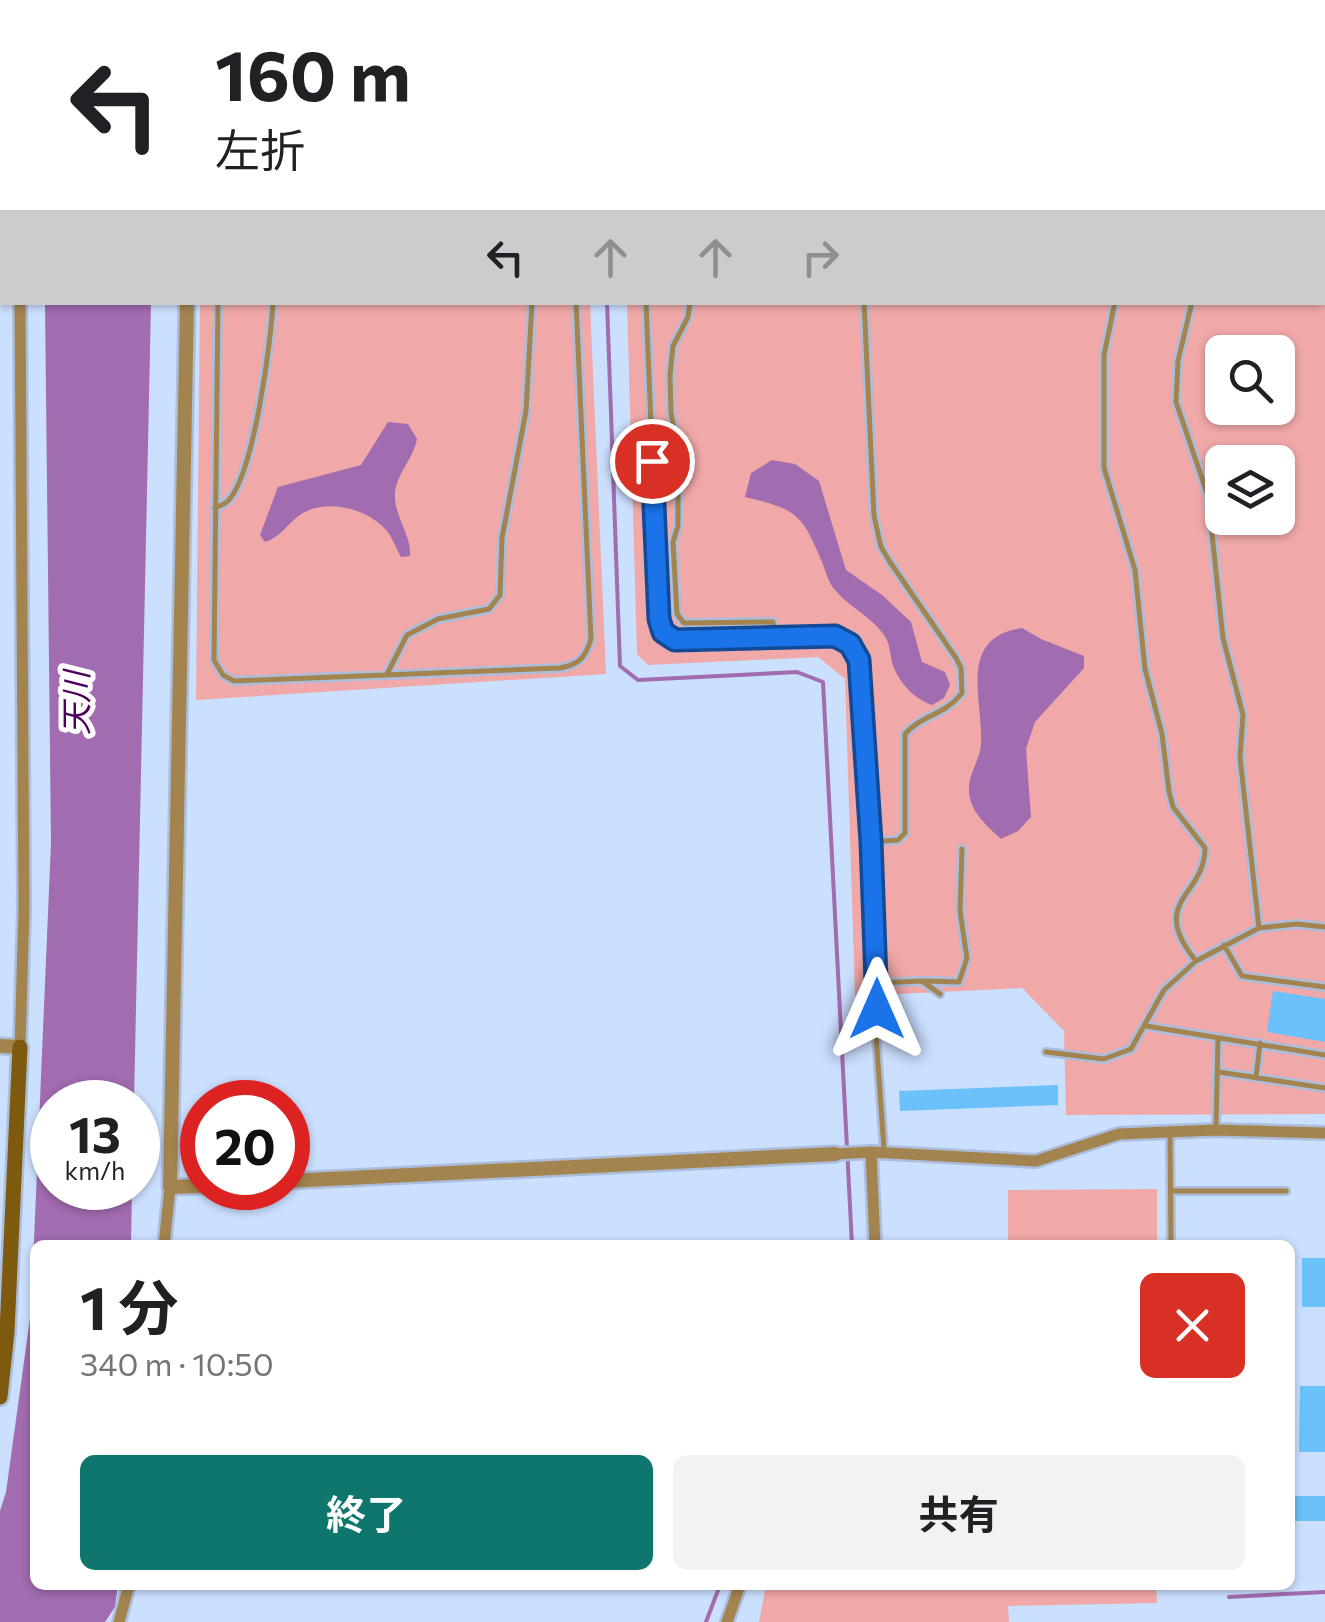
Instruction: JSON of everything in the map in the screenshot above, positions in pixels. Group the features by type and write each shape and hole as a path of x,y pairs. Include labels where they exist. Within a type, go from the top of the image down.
{"main road":[{"path":"0,1397 9,1301 20,1047"}],"street":[{"path":"0,1046 20,1047 24,909 20,305"},
{"path":"165,1240 170,1187 188,305"},
{"path":"310,1180 878,1152 1036,1161 1119,1134 1216,1130 1325,1134"},
{"path":"874,1240 878,1152"},
{"path":"170,1187 180,1187"},
{"path":"119,1622 128,1590"},
{"path":"726,1622 738,1590"}],"lane":[{"path":"218,305 214,660 222,676 234,681 560,668 574,666 585,657 591,639 576,305"},
{"path":"215,508 228,502 242,478 272,331 273,305"},
{"path":"387,674 407,636 438,619 489,609 500,594 502,538 526,411 532,305"},
{"path":"646,305 659,619 663,632 675,640 835,636 850,644 859,660 878,983 878,1152"},
{"path":"690,305 688,317 673,346 670,375 670,413 678,449 678,526 673,542 677,614 684,624 773,622 775,638"},
{"path":"864,305 874,516 881,547 956,658 961,668 962,693 950,708 914,724 905,734 905,834 898,840 871,842"},
{"path":"1115,305 1104,355 1104,468 1135,570 1144,669 1162,734 1169,791 1174,807 1205,848 1205,857 1178,908 1178,939 1196,961"},
{"path":"1191,305 1178,361 1176,402 1208,496 1222,638 1243,715 1240,757 1259,928"},
{"path":"878,983 959,982 967,958 961,924 962,849"},
{"path":"1046,1052 1104,1058 1132,1050 1164,990 1196,961 1259,928 1297,924 1325,927"},
{"path":"1224,945 1242,976 1325,987"},
{"path":"922,981 940,994"},
{"path":"1146,1026 1325,1055"},
{"path":"1216,1130 1218,1038"},
{"path":"1256,1078 1260,1043"},
{"path":"1219,1072 1325,1088"},
{"path":"1170,1132 1171,1240"},
{"path":"1171,1191 1286,1192"}],"shaded area":[{"path":"200,305 590,305 606,674 196,700"},
{"path":"627,305 1325,305 1325,1114 1066,1115 1064,1031 1022,988 855,996 845,679 818,657 648,665 637,654"},
{"path":"1157,1189 1157,1240 1008,1240 1008,1190"},
{"path":"765,1590 1156,1590 1157,1603 1008,1606 1009,1622 759,1622"}],"water":[{"name":"天川","path":"45,305 151,305 134,1080 41,1080 51,843"},
{"path":"388,422 408,424 417,439 395,492 410,556 401,557 390,535 368,516 335,506 303,513 265,542 260,535 278,487 361,465"},
{"path":"772,460 795,464 819,481 846,570 911,622 922,662 945,672 950,685 944,698 932,705 905,686 894,668 886,638 833,587 809,533 796,516 776,505 745,497 751,473"},
{"path":"1022,628 1084,656 1084,668 1035,722 1026,749 1031,817 1018,831 1001,839 979,816 969,796 981,743 978,672 988,644 1002,634"},
{"path":"35,1210 132,1210 131,1240 34,1240"},
{"path":"30,1318 30,1590 117,1590 115,1607 105,1622 0,1622 0,1511 6,1492"}],"building":[{"path":"1273,991 1325,999 1325,1042 1267,1032"},
{"path":"1058,1085 1058,1105 900,1111 899,1091"},
{"path":"1302,1258 1325,1258 1325,1307 1302,1307"},
{"path":"1300,1386 1325,1386 1325,1452 1299,1452"},
{"path":"1295,1496 1325,1496 1325,1521 1295,1521"}],"waterway":[{"path":"607,305 620,666 638,680 797,672 823,682 852,1240"},
{"path":"706,1622 718,1590"},
{"path":"1229,1597 1325,1592"}],"route":[{"path":"652,461 659,619 663,632 675,640 835,636 850,644 859,660 877,1009"}]}
